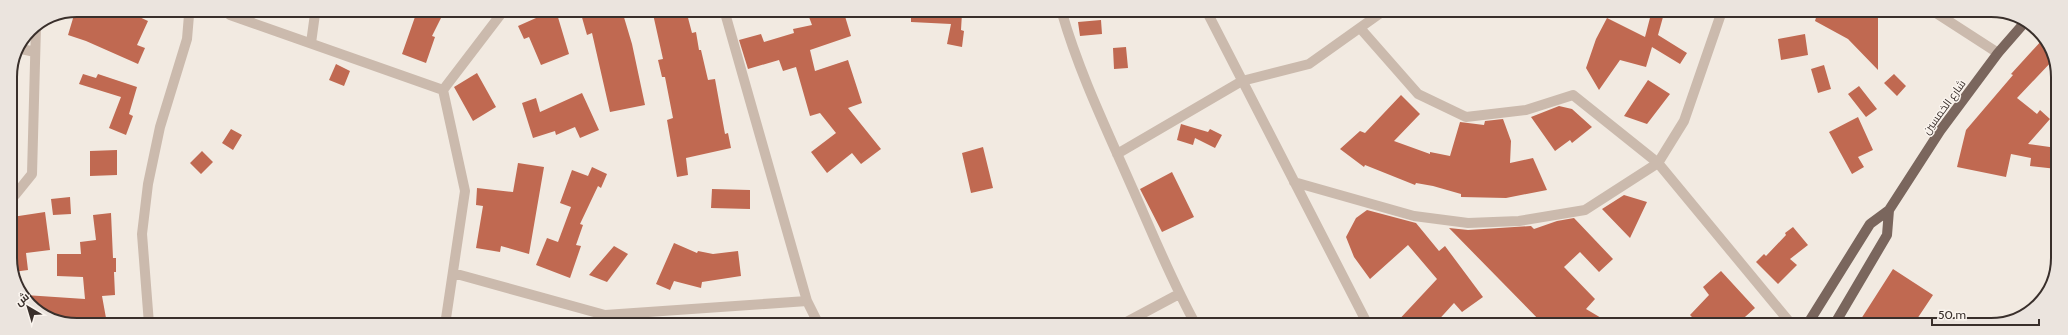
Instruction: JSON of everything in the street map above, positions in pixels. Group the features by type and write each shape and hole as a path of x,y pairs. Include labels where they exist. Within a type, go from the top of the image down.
{"main road":[{"name":"شارع الخمسين","path":"1811,318 1870,224 1889,210 1940,131 1998,53 2022,26"},
{"name":"شارع الخمسين","path":"1838,318 1887,235 1889,210"}],"street":[{"path":"149,318 142,234 148,184 160,127 186,39 189,17"},
{"path":"236,17 443,90"},
{"path":"311,43 314,17"},
{"path":"446,318 465,191 443,90 499,17"},
{"path":"726,17 807,301 816,318"},
{"path":"1063,17 1072,47 1117,154 1179,294 1192,318"},
{"path":"1210,17 1364,318"},
{"path":"1117,154 1242,81 1309,64 1375,17"},
{"path":"1294,182 1414,216 1468,223 1519,221 1585,210 1658,163 1684,121 1720,17"},
{"path":"1942,17 1998,53"},
{"path":"1360,28 1418,94 1466,117 1526,110 1573,95 1658,163 1786,318"},
{"path":"17,193 32,174 36,34"},
{"path":"24,50 35,52"},
{"path":"452,273 598,318"},
{"path":"1134,318 1179,294"},
{"path":"625,318 807,301"}],"building":[{"path":"73,17 139,17 148,21 137,45 145,48 138,64 86,41 68,35"},
{"path":"415,17 442,17 432,36 435,37 426,63 402,54"},
{"path":"538,17 558,17 569,54 541,65 529,37 524,39 518,26"},
{"path":"582,17 624,17 632,44 645,105 610,112 592,33 587,35"},
{"path":"654,17 688,17 692,33 696,32 699,50 701,50 708,80 715,79 725,134 728,133 731,148 686,158 688,175 677,177 667,120 673,118 665,77 662,77 658,60 663,59"},
{"path":"809,17 845,17 851,36 810,50 815,71 848,60 862,103 848,108 881,149 861,164 852,153 827,173 811,152 836,133 820,113 810,116 796,67 783,71 779,60 748,69 739,40 761,34 764,42 794,33 793,29 812,25"},
{"path":"911,17 962,17 961,30 964,31 962,47 947,44 951,24 911,22"},
{"path":"1650,17 1663,17 1658,35 1687,53 1680,64 1652,47 1646,67 1620,60 1599,90 1586,68 1596,39 1607,18 1645,37"},
{"path":"1816,17 1878,17 1878,70 1848,39 1815,21"},
{"path":"1101,20 1102,34 1080,36 1078,22"},
{"path":"1805,34 1808,55 1781,60 1778,39"},
{"path":"2040,43 2050,64 2017,98 2037,114 2040,110 2050,119 2028,144 2051,147 2051,168 2030,166 2031,158 2011,154 2006,177 1957,167 1966,130 2013,75 2011,74"},
{"path":"1126,47 1128,68 1114,69 1113,48"},
{"path":"336,64 350,71 344,86 329,80"},
{"path":"1824,65 1831,89 1818,93 1811,69"},
{"path":"477,73 496,107 473,121 454,87"},
{"path":"83,74 96,78 98,74 137,87 129,114 133,116 126,135 109,128 121,97 79,84"},
{"path":"1894,74 1906,86 1897,96 1884,83"},
{"path":"1648,80 1670,94 1647,124 1624,116"},
{"path":"1859,86 1877,109 1866,117 1848,94"},
{"path":"582,93 599,130 580,138 575,127 556,135 555,131 533,138 522,103 536,98 540,112"},
{"path":"1401,95 1420,114 1394,141 1430,154 1430,152 1450,156 1460,122 1484,125 1485,121 1503,119 1511,141 1510,163 1533,158 1547,190 1506,198 1461,197 1461,194 1433,186 1416,183 1415,185 1365,165 1364,167 1340,149 1360,131 1365,133"},
{"path":"1559,106 1572,109 1592,127 1572,143 1570,140 1555,151 1531,117"},
{"path":"1858,117 1873,150 1858,157 1864,167 1852,174 1829,132"},
{"path":"1181,124 1208,132 1210,129 1222,135 1215,148 1195,138 1193,145 1177,140"},
{"path":"231,129 242,135 233,150 222,143"},
{"path":"983,147 993,188 971,193 962,153"},
{"path":"117,150 117,175 90,176 90,151"},
{"path":"202,151 213,162 201,174 190,163"},
{"path":"518,163 544,167 529,254 501,246 500,252 476,248 483,206 476,205 477,188 513,192"},
{"path":"592,167 607,174 601,188 598,186 580,224 583,225 576,245 581,246 570,278 536,265 547,238 558,242 571,207 560,203 572,170 588,176"},
{"path":"1172,172 1194,217 1162,232 1140,189"},
{"path":"712,189 750,190 750,209 711,208"},
{"path":"1624,195 1647,202 1630,238 1602,209"},
{"path":"70,197 71,214 53,215 51,199"},
{"path":"1367,210 1416,223 1439,251 1445,246 1483,297 1462,312 1454,303 1440,318 1401,318 1437,279 1408,245 1370,279 1354,257 1346,237 1356,218"},
{"path":"45,212 50,250 26,253 28,270 18,271 17,258 17,216"},
{"path":"111,213 113,258 116,258 116,272 114,272 115,295 102,296 106,318 69,317 62,316 48,310 48,297 85,299 83,277 57,276 57,254 81,254 80,242 96,240 93,215"},
{"path":"1574,218 1613,259 1599,272 1580,252 1564,267 1595,299 1586,309 1601,318 1537,318 1449,228 1468,230 1531,226 1534,229 1557,221"},
{"path":"1793,227 1808,245 1790,259 1797,265 1778,284 1756,262 1764,254 1766,256 1786,235 1785,233"},
{"path":"674,243 697,253 698,251 713,254 738,251 741,276 702,282 701,288 674,281 670,290 656,284"},
{"path":"614,246 628,254 607,282 589,275"},
{"path":"1893,269 1933,295 1918,318 1862,318"},
{"path":"1721,271 1755,308 1744,318 1693,318 1690,315 1709,295 1703,287"}]}
